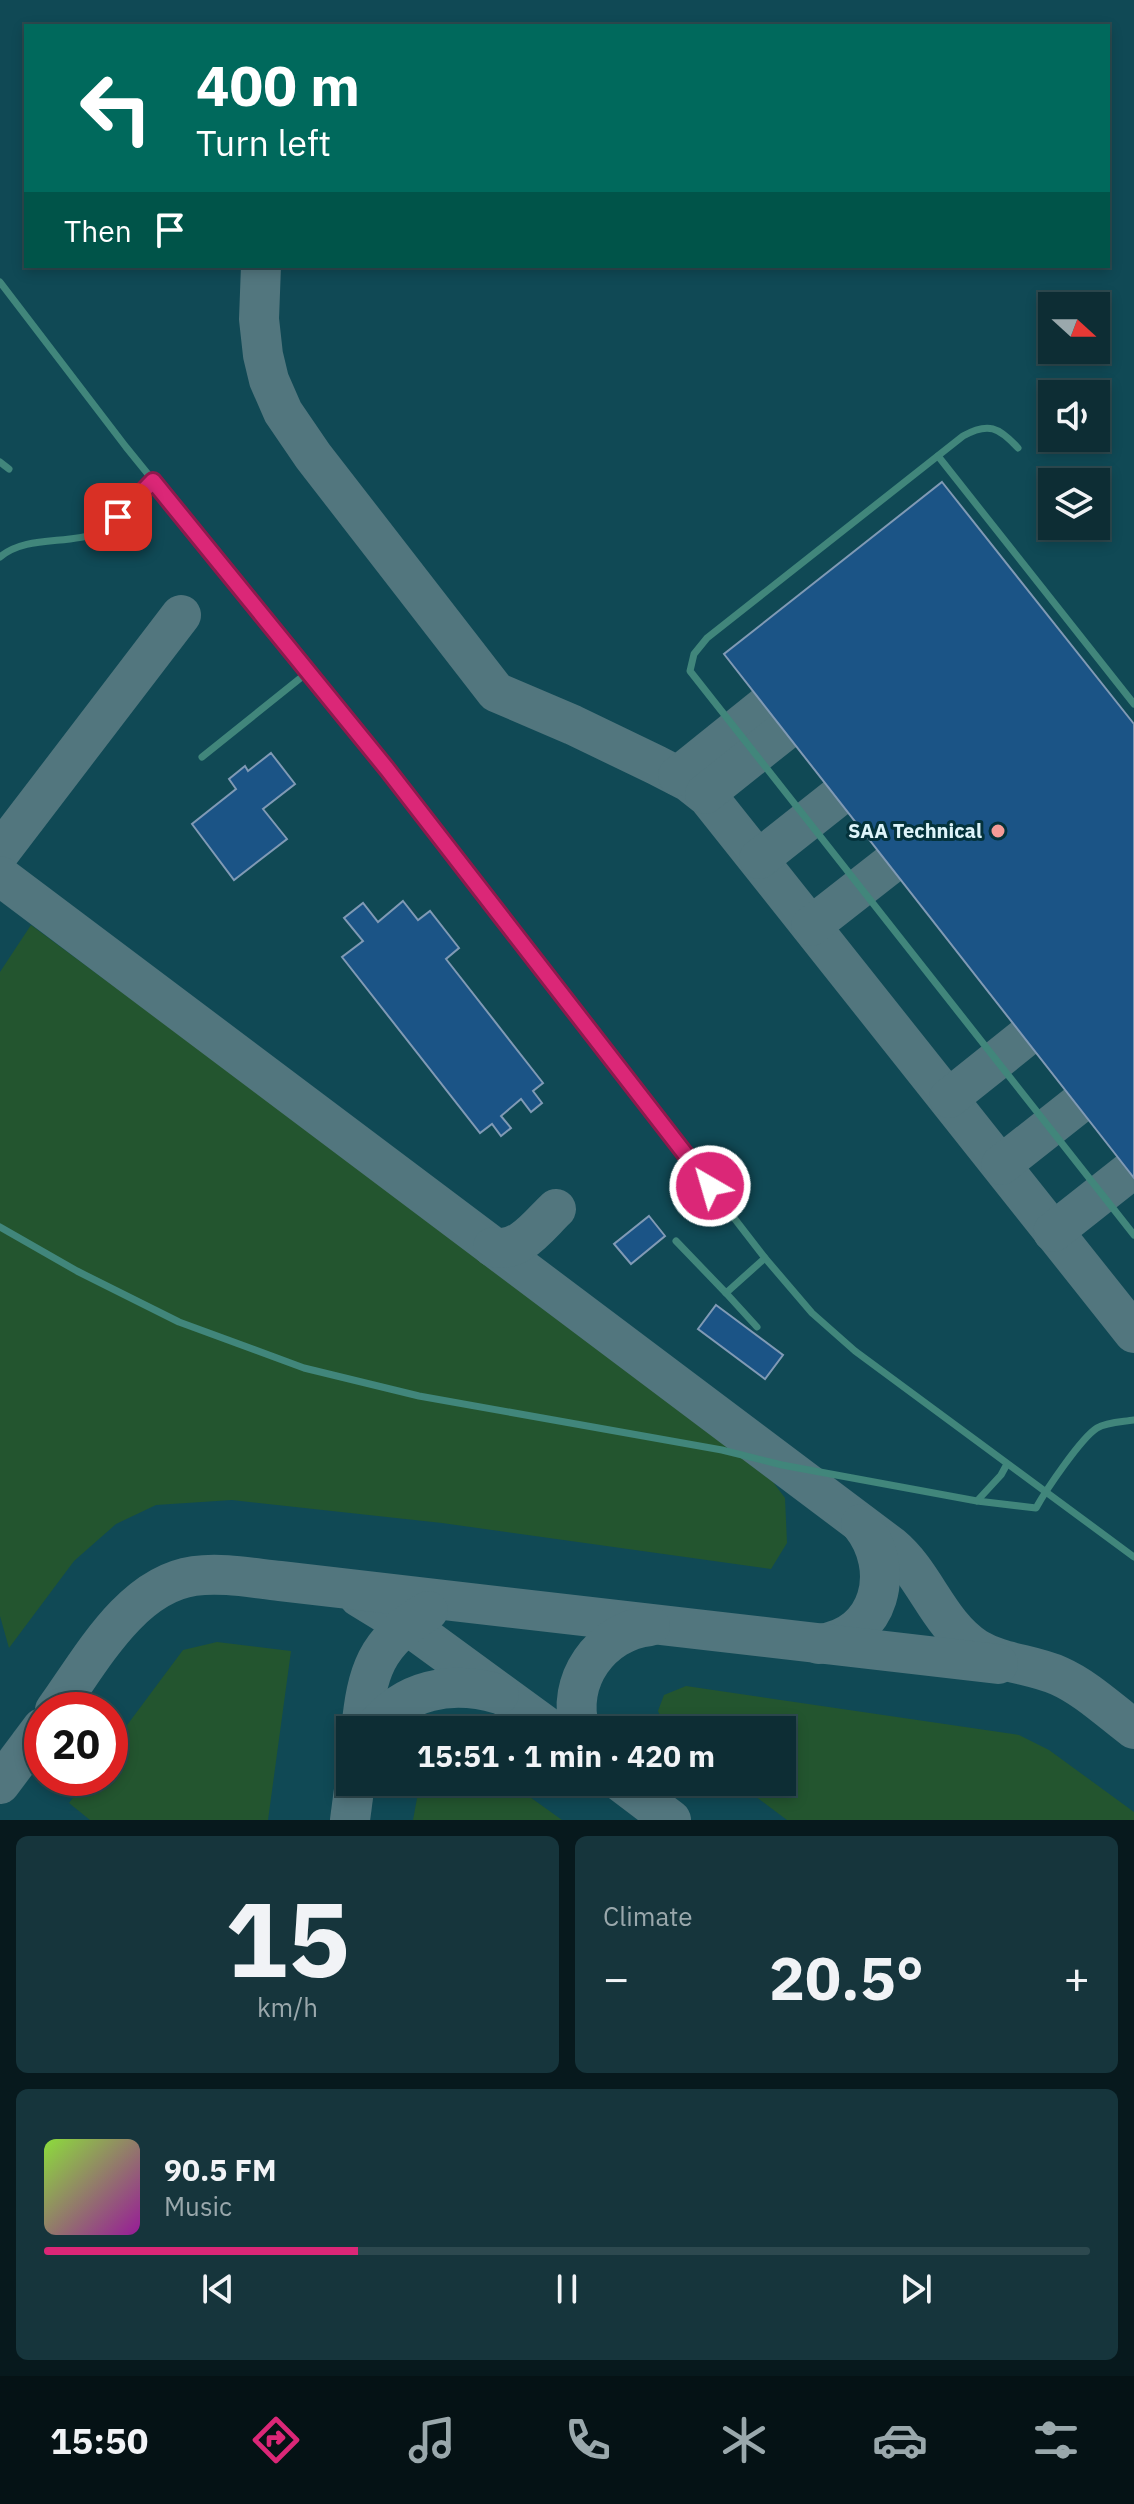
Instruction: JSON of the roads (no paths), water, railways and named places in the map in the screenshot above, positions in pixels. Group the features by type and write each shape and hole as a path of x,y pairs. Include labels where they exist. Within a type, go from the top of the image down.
{"lane":[{"path":"0,282 153,481 387,769 765,1258 832,1333 1134,1557"},
{"path":"1018,448 1001,432 990,427 976,429 707,638 694,654 690,671 1134,1235"},
{"path":"938,456 1134,704"},
{"path":"0,462 9,469"},
{"path":"0,557 9,550 29,544 101,532 113,524 153,481"},
{"path":"202,757 308,672"},
{"path":"0,1227 77,1271 169,1317 304,1368 419,1396 722,1450 782,1465 977,1501 1036,1508 1044,1493 1092,1432 1104,1425 1134,1420"},
{"path":"676,1241 757,1327"},
{"path":"726,1293 765,1258"},
{"path":"977,1501 1007,1464"}],"place":[{"name":"SAA Technical","path":"998,831"}]}
